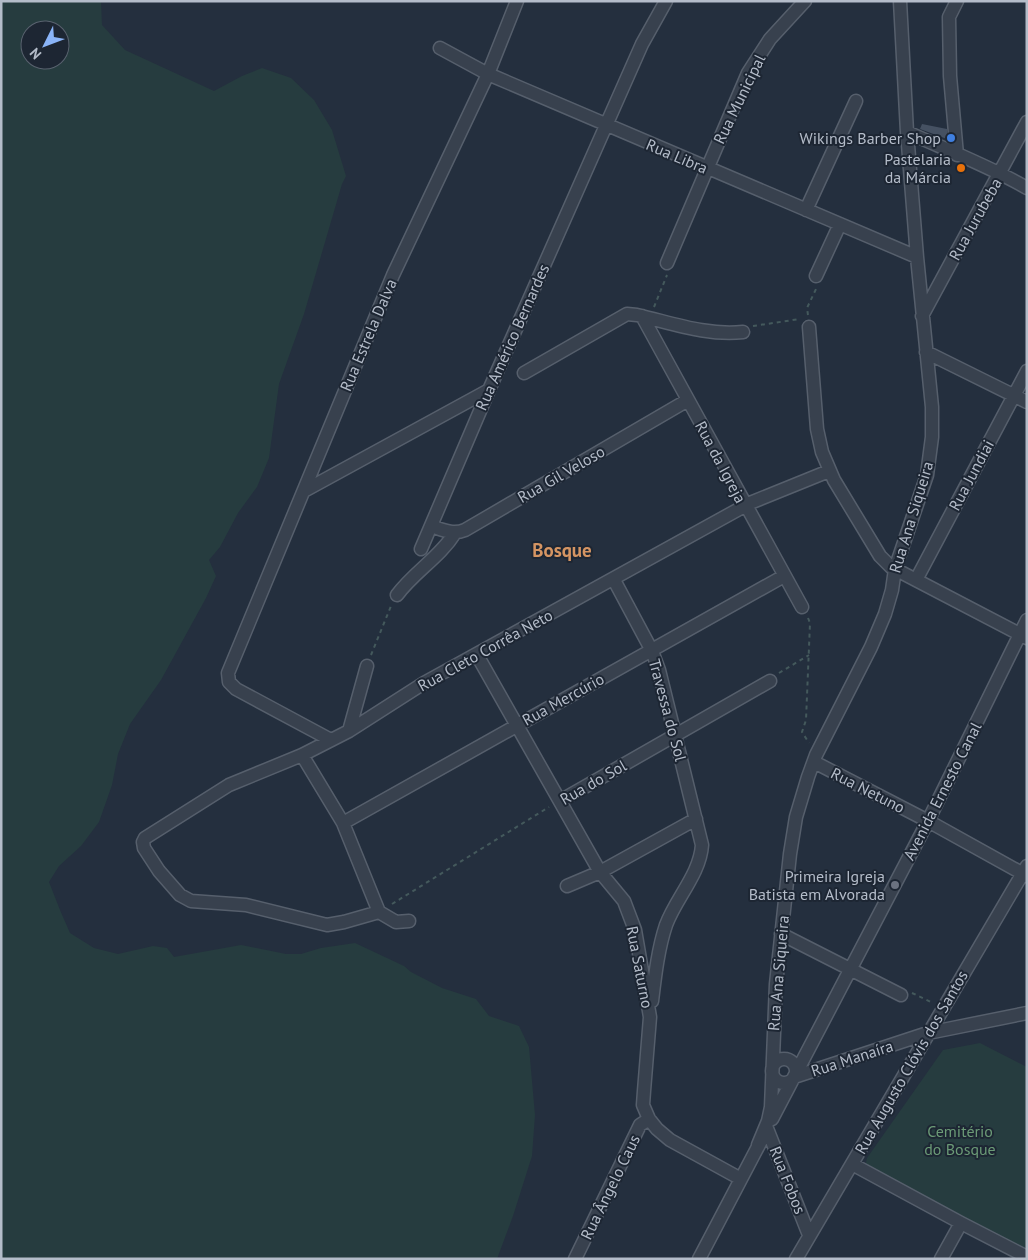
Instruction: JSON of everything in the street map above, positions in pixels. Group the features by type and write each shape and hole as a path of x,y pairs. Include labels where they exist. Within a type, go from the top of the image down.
{"street":[{"name":"Rua Estrela Dalva","path":"331,740 236,689 229,682 228,673 393,275 488,74 517,1"},
{"name":"Rua Américo Bernardes","path":"421,549 488,390 642,44 666,1"},
{"name":"Rua Municipal","path":"667,263 741,87 755,60 770,39 805,1"},
{"name":"Rua Ana Siqueira","path":"772,1070 775,991 794,830 800,800 819,749 876,636 889,603 895,569 927,476 932,427 907,132 900,1"},
{"path":"957,1 949,17 950,76 957,155"},
{"name":"Rua Libra","path":"440,48 488,74 917,257"},
{"path":"806,210 856,101"},
{"name":"Rua Jurubeba","path":"922,316 1027,122"},
{"path":"907,132 1000,172 1027,188"},
{"path":"817,281 840,224"},
{"path":"524,374 623,316 631,314 703,331 743,332"},
{"name":"Rua da Igreja","path":"642,316 802,607"},
{"path":"808,322 817,429 822,452 829,471 880,556 895,569 1023,636"},
{"path":"926,352 1027,402"},
{"name":"Rua Jundiai","path":"916,580 1027,371"},
{"path":"304,491 488,390"},
{"name":"Rua Gil Veloso","path":"455,533 470,527 688,400"},
{"name":"Rua Cleto Corrêa Neto","path":"379,912 327,925 246,905 192,901 180,895 159,871 144,848 143,842 145,838 229,785 302,755 349,731 424,683 614,580 745,506 829,471"},
{"path":"397,595 411,578 440,553 455,533 431,526"},
{"name":"Rua Mercúrio","path":"342,823 784,576"},
{"name":"Travessa do Sol","path":"614,580 652,650 659,670 702,845 701,858 666,926 658,956 650,1017"},
{"name":"Avenida Ernesto Canal","path":"699,1259 1023,636 1027,620"},
{"name":"Rua Saturno","path":"477,655 600,872 624,901 635,930 650,1017 644,1090 644,1105 649,1119"},
{"path":"349,731 368,666"},
{"name":"Rua do Sol","path":"560,801 770,681"},
{"path":"302,755 342,823 379,912 396,922 409,921"},
{"name":"Rua Netuno","path":"814,762 1025,872"},
{"path":"567,886 600,872 696,819"},
{"name":"Rua Augusto Clóvis dos Santos","path":"796,1259 809,1234 1025,872"},
{"path":"781,934 850,969 906,993"},
{"name":"Rua Manaíra","path":"794,1077 928,1033 1027,1013"},
{"name":"Avenida Ernesto Canal","path":"786,1060 800,1056 813,1040"},
{"name":"Rua Ana Siqueira","path":"773,1044 775,1052 786,1060"},
{"path":"786,1060 795,1068 794,1077 788,1082 779,1082 774,1077 772,1070 777,1062 786,1060"},
{"name":"Avenida Ernesto Canal","path":"766,1128 770,1107 772,1070"},
{"path":"649,1119 670,1140 741,1179"},
{"name":"Rua Ângelo Caus","path":"575,1259 640,1125 649,1119"},
{"name":"Rua Fobos","path":"766,1128 809,1234"},
{"path":"852,1164 961,1223 1027,1256"},
{"path":"941,1259 961,1223"}],"path":[{"path":"743,332 751,326 808,322 807,308 817,281"},
{"path":"368,666 388,611 397,595"},
{"path":"810,623 806,720 802,732 810,746 819,749"},
{"path":"770,681 775,675 809,655"},
{"name":"Rua do Sol","path":"379,912 560,801"},
{"path":"906,993 938,1006"}],"green space":[{"path":"1,1 101,1 102,25 125,50 214,91 262,68 291,78 314,100 332,130 346,176 304,314 279,384 269,458 257,487 238,513 220,547 209,560 216,576 206,598 161,680 130,724 118,754 112,785 99,822 81,846 59,866 49,882 60,910 70,933 94,948 118,954 153,946 167,948 174,957 241,945 286,954 301,954 321,948 355,943 404,966 411,972 442,988 476,999 489,1016 519,1026 529,1047 535,1115 532,1156 497,1259 1,1259"},
{"name":"Cemitério do Bosque","path":"980,1043 1027,1067 1027,1252 869,1168 866,1163 867,1158 943,1050"}],"building":[{"path":"922,124 947,129 947,139 920,129"}],"place":[{"name":"Wikings Barber Shop","path":"951,138"},
{"name":"Pastelaria da Márcia","path":"961,168"},
{"name":"Primeira Igreja Batista em Alvorada","path":"895,885"}],"district":[{"name":"Bosque","path":"562,550"}]}
